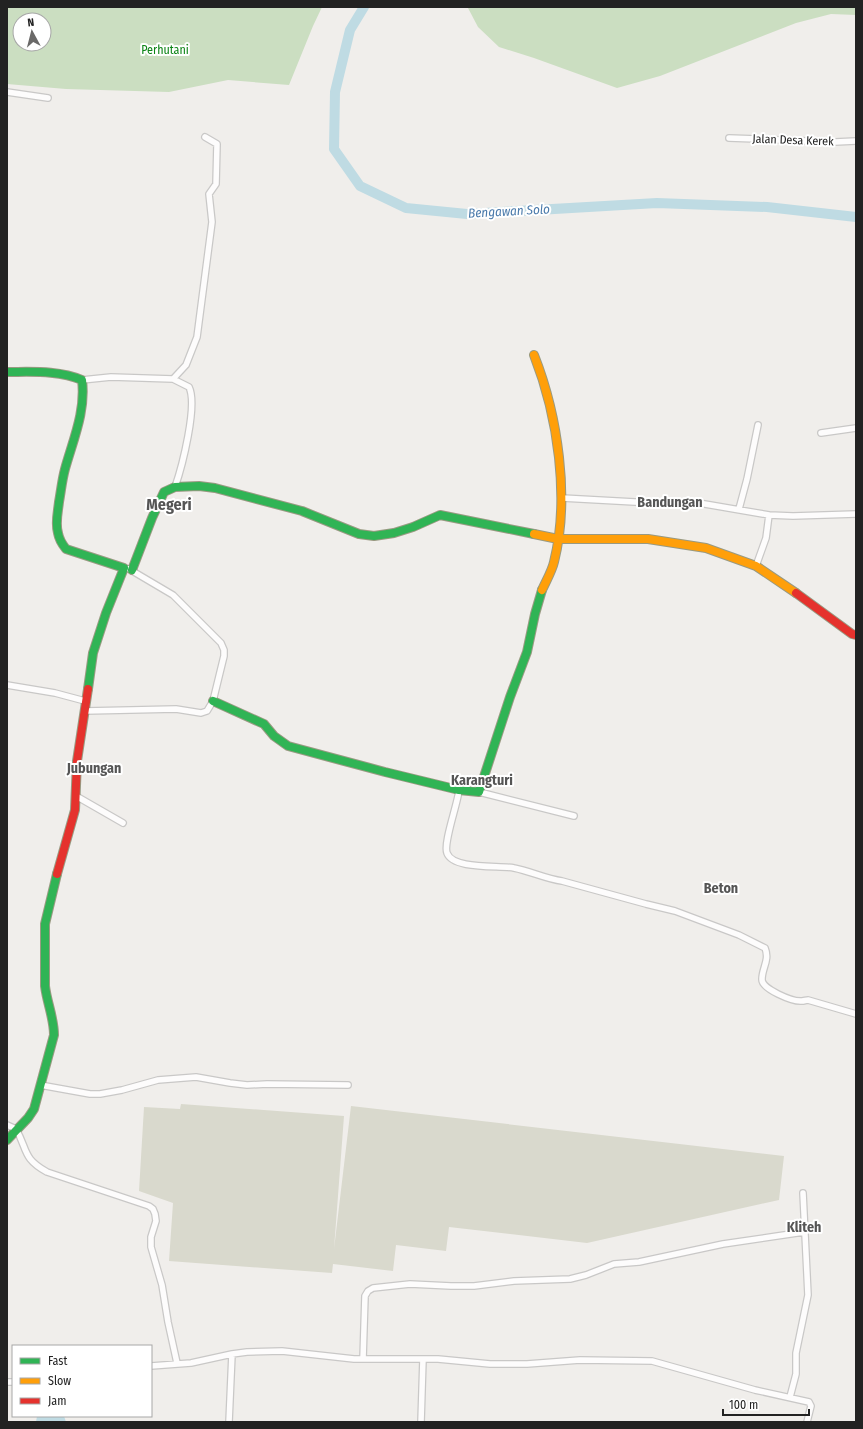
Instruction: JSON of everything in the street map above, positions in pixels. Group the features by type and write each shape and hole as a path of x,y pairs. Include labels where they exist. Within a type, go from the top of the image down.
{"street":[{"path":"7,92 48,98"},
{"path":"173,379 186,365 197,337 212,222 209,194 216,184 216,143 205,137"},
{"name":"Jalan Desa Kerek","path":"729,138 835,142 856,141"},
{"path":"478,792 527,652 542,589 554,562 562,522 562,481 555,425 540,370 534,354"},
{"path":"7,372 35,372 72,376 82,380 111,377 173,379 188,387 191,394 192,403 186,448 175,487"},
{"path":"82,380 84,398 62,482 56,519 60,542 66,549 128,569 173,595 222,643 224,650 224,656 213,701 207,711 201,713 176,709 84,711"},
{"path":"739,509 758,425"},
{"path":"821,433 856,428"},
{"path":"7,1140 16,1129 30,1117 34,1109 54,1035 52,1015 46,996 45,924 75,810 77,761 93,653 106,613 164,492 170,488 199,486 250,496 302,512 359,534 374,536 394,533 413,527 440,515 449,516 484,526 558,539 654,540 706,548 756,566 774,577 852,634 856,635"},
{"path":"562,498 654,503 693,502 769,515 793,516 856,514"},
{"path":"756,566 766,538 769,515"},
{"path":"7,685 55,693 86,701"},
{"path":"213,701 264,724 274,736 288,746 384,772 459,790 478,792 574,816"},
{"path":"459,790 446,847 447,854 458,862 474,865 513,868 535,873 554,880 675,911 739,934 765,948 767,959 762,978 762,983 765,986 787,997 801,1001 808,1000 856,1014"},
{"path":"76,796 123,823"},
{"path":"40,1086 90,1094 100,1094 122,1090 158,1080 196,1077 247,1085 348,1085"},
{"path":"7,1125 16,1129 31,1162 47,1172 149,1206 153,1209 156,1221 151,1237 151,1247 162,1285 177,1363"},
{"path":"790,1397 796,1374 796,1353 808,1295 803,1193"},
{"path":"363,1359 365,1296 368,1291 373,1288 410,1284 474,1286 514,1281 570,1279 586,1275 614,1264 639,1262 723,1244 804,1232"},
{"path":"152,1366 191,1363 232,1354 282,1352 363,1359 424,1359 490,1364 520,1364 580,1360 652,1360 811,1403 812,1406 808,1422"},
{"path":"229,1422 232,1354"},
{"path":"421,1422 424,1359"}],"shaded area":[{"path":"181,1104 344,1116 334,1249 351,1106 784,1156 779,1200 587,1243 449,1227 446,1251 396,1245 393,1271 333,1264 332,1273 169,1261 173,1203 139,1191 144,1107 180,1109"}],"green space":[{"name":"Perhutani","path":"7,7 322,7 289,85 228,80 169,92 66,89 7,84"},
{"path":"856,7 856,15 831,14 796,23 660,76 617,88 499,47 478,27 468,8"}],"water":[{"path":"37,1417 64,1417 66,1422 36,1422"}],"waterway":[{"name":"Bengawan Solo","path":"364,7 350,30 335,92 334,149 360,186 406,208 467,214 657,203 767,207 856,217"}],"traffic: fast":[{"path":"7,372 55,373 82,380 83,392 80,414 64,473 59,502 57,521 58,535 66,549 124,568 106,613 93,653 88,689"},
{"path":"132,570 152,518 164,492 175,487 199,486 215,488 302,511 359,534 374,536 394,533 413,527 440,515 534,534"},
{"path":"213,701 264,724 274,736 288,746 459,790 479,792 510,697 527,652 542,590"},
{"path":"7,1140 28,1118 34,1109 54,1035 45,986 45,924 57,874"}],"traffic: slow":[{"path":"534,355 550,404 559,457 561,484 559,537 553,565 542,590"},
{"path":"534,534 558,539 648,539 706,548 756,566 796,593"}],"traffic: jam":[{"path":"796,593 852,634 856,635"},
{"path":"57,874 75,810 77,761 88,689"}],"district":[{"name":"Bandungan","path":"670,502"},
{"name":"Megeri","path":"169,504"},
{"name":"Jubungan","path":"94,768"},
{"name":"Karangturi","path":"482,780"},
{"name":"Beton","path":"721,888"},
{"name":"Kliteh","path":"804,1227"}]}
